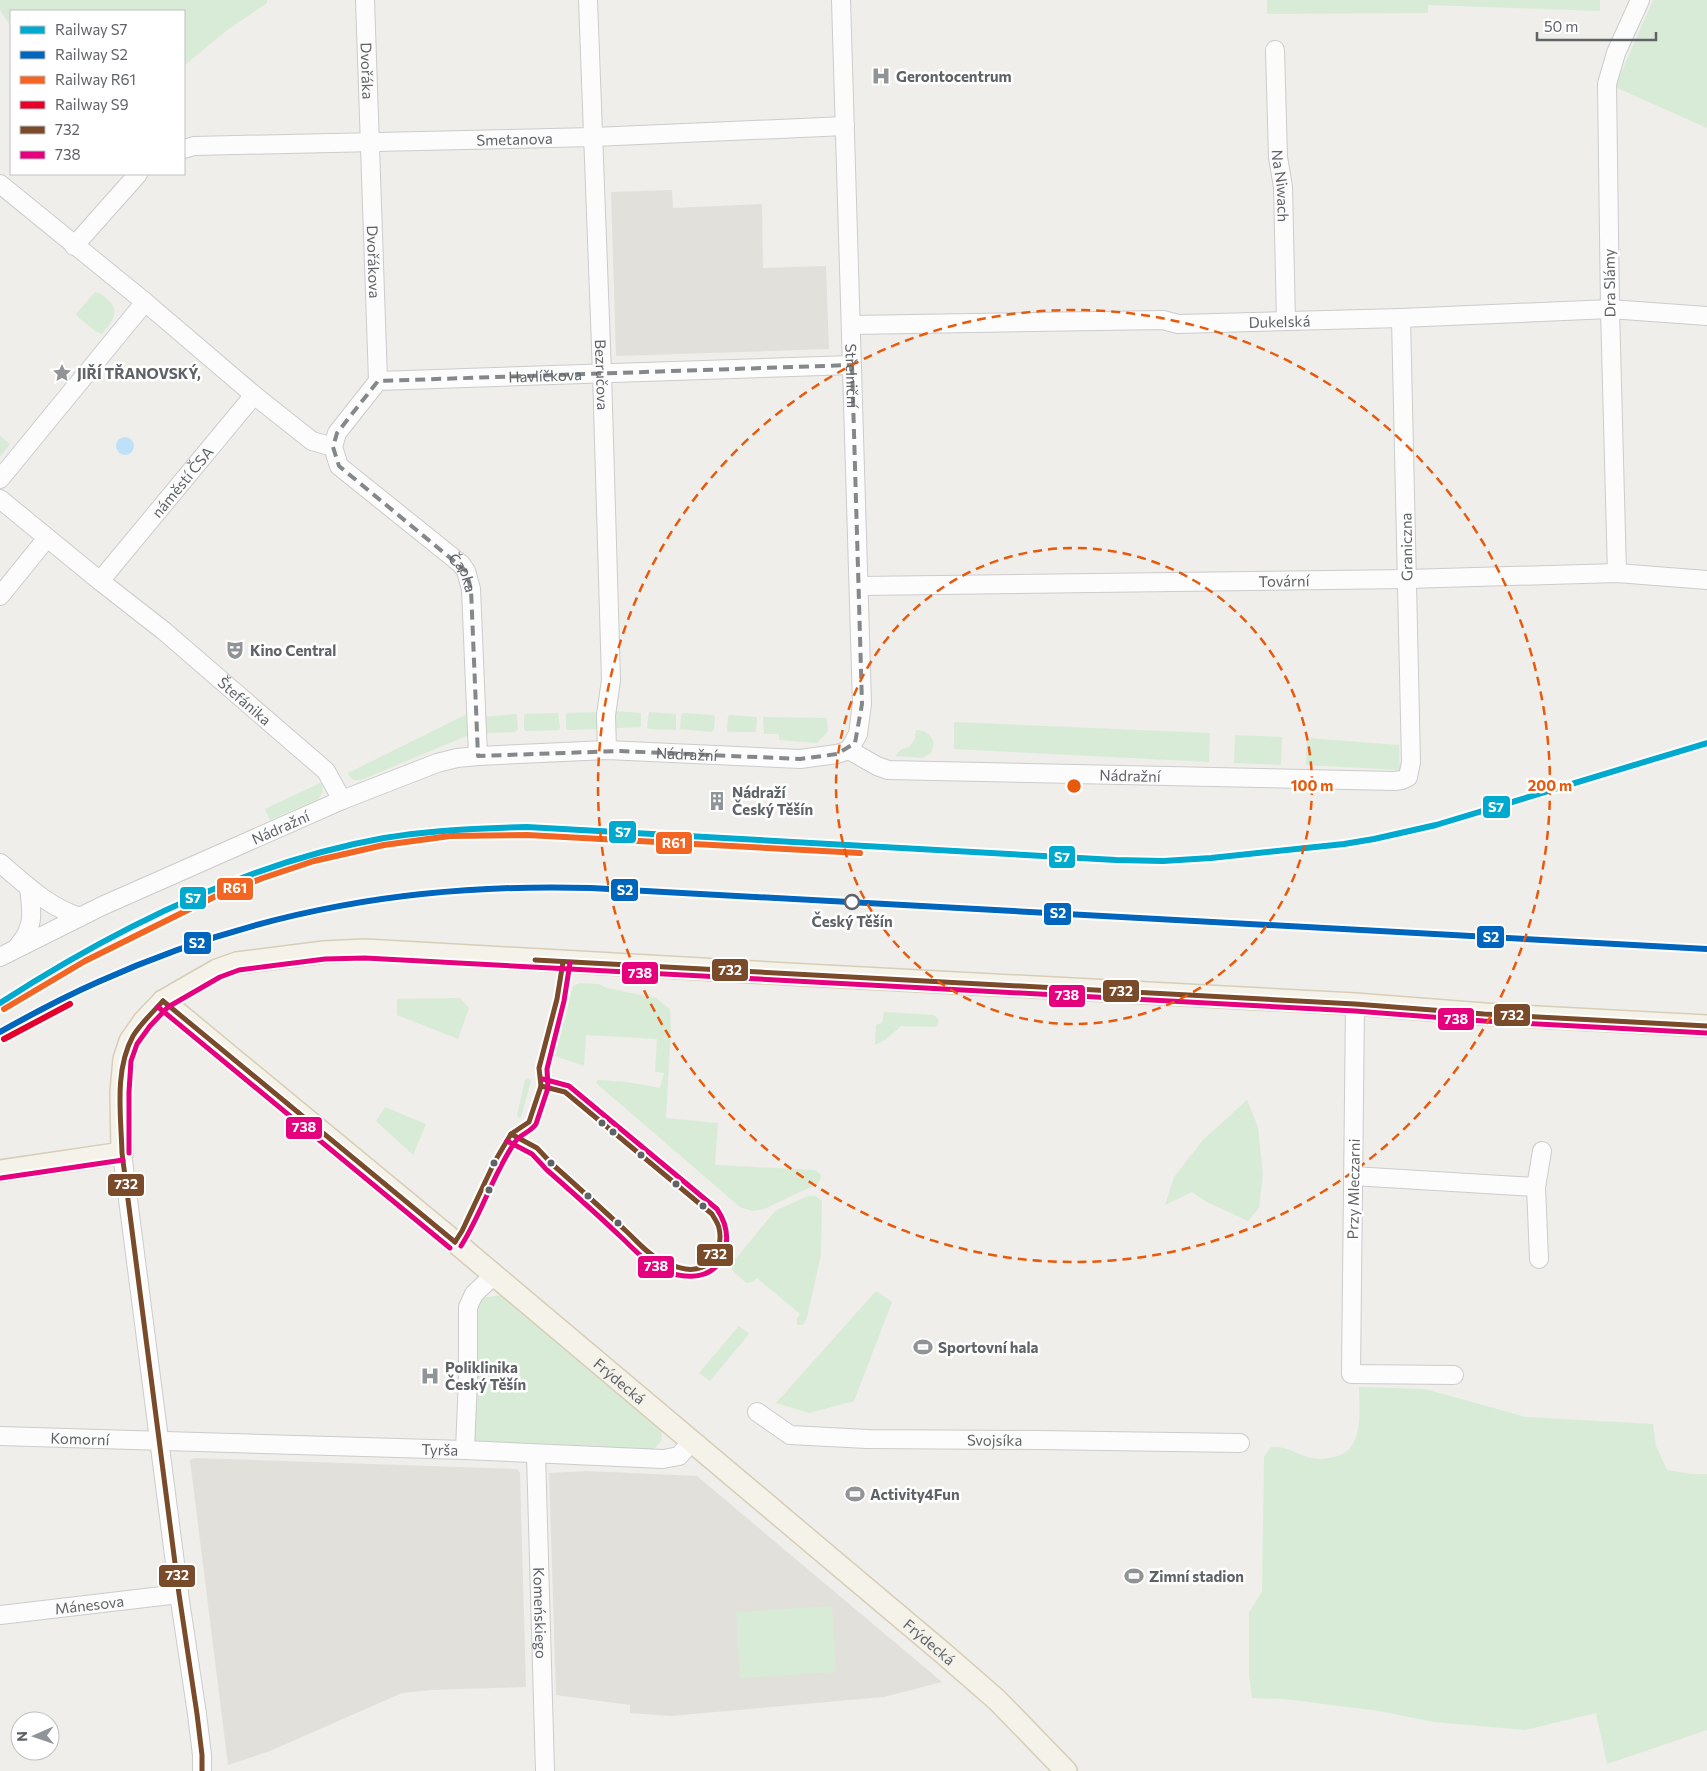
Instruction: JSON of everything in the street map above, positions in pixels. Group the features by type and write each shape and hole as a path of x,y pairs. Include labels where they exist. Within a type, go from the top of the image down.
{"main road":[{"path":"0,1171 122,1153 121,1092 124,1059 130,1041 144,1020 163,1001 217,970 237,963 324,952 365,950 1355,1004 1484,1014 1707,1026"},
{"name":"Frýdecká","path":"163,1001 494,1275 991,1694 1066,1771"}],"street":[{"name":"Dvořáka","path":"365,0 369,143"},
{"name":"Bezručova","path":"588,0 611,680 606,715 607,750"},
{"name":"Střelniční","path":"841,0 860,586 862,710 858,734 850,750"},
{"name":"Dra Slámy","path":"1617,573 1610,309 1607,84 1616,53 1640,0"},
{"name":"Na Niwach","path":"1275,50 1286,321"},
{"name":"Smetanova","path":"185,149 194,146 594,137 845,126"},
{"name":"Dvořákova","path":"369,143 378,382"},
{"path":"74,246 137,175"},
{"path":"3,194 74,246 145,302 254,395 312,441 333,447 337,433 378,382"},
{"path":"0,479 145,302"},
{"name":"Dukelská","path":"852,325 1163,320 1178,324 1400,318 1610,309 1707,316"},
{"name":"Graniczna","path":"1400,318 1407,580 1410,762 1408,777"},
{"name":"Havlíčkova","path":"378,382 852,365"},
{"name":"náměstí ČSA","path":"100,581 254,395"},
{"name":"Čapka","path":"333,447 339,466 461,564 466,571 472,589 478,756"},
{"path":"0,498 100,581"},
{"path":"0,596 47,538"},
{"name":"Tovární","path":"860,586 1407,580 1617,573 1707,580"},
{"name":"Štefánika","path":"100,581 164,631 326,771 342,800"},
{"name":"Nádražní","path":"0,957 110,902 342,800 437,763 457,758 607,750 800,759 837,754 850,750 877,766 888,770 1394,781 1408,777"},
{"path":"0,863 29,888 57,908 80,917"},
{"path":"18,947 26,937 32,919 29,888"},
{"name":"Przy Mleczarni","path":"1355,1004 1351,1374 1454,1375"},
{"path":"1539,1259 1536,1188 1542,1150"},
{"path":"122,1153 179,1594 198,1722 202,1771"},
{"path":"1353,1176 1536,1188"},
{"path":"466,1450 468,1307 474,1294 494,1275"},
{"name":"Svojsíka","path":"757,1412 790,1435 867,1440 1240,1443"},
{"name":"Komorní","path":"0,1436 182,1440"},
{"name":"Tyrša","path":"182,1440 663,1459 679,1456 692,1441"},
{"name":"Komeńskiego","path":"536,1454 545,1771"},
{"name":"Mánesova","path":"0,1615 179,1594"}],"highlighted area":[{"path":"852,365 862,704 855,743 837,754 800,759 620,751 478,756 471,589 466,571 339,466 333,447 337,433 378,381"}],"shaded area":[{"path":"672,190 673,208 762,204 763,268 826,266 829,349 616,356 611,192"},
{"path":"194,1458 517,1469 520,1473 526,1687 432,1690 402,1693 270,1751 228,1765 190,1460"},
{"path":"587,1471 697,1476 942,1682 884,1697 670,1716 630,1713 630,1705 556,1695 549,1473"}],"green space":[{"path":"0,0 267,0 267,3 226,31 186,64 185,10 10,10 10,25 0,10"},
{"path":"1267,0 1600,0 1600,11 1428,5 1428,13 1267,14"},
{"path":"1653,0 1707,0 1707,128 1615,87"},
{"path":"95,292 105,297 114,309 113,318 102,334 95,331 76,314"},
{"path":"0,436 10,444 0,457"},
{"path":"598,712 598,729 568,730 566,728 566,714 568,713"},
{"path":"613,712 641,713 641,727 616,728 614,726"},
{"path":"649,712 676,714 676,730 647,728"},
{"path":"558,713 559,730 526,731 524,729 525,714"},
{"path":"683,713 712,715 715,717 714,730 711,732 680,729 681,715"},
{"path":"467,714 470,716 469,735 361,780 353,779 349,775 348,773"},
{"path":"517,715 518,730 515,732 486,733 483,717"},
{"path":"728,716 757,717 756,732 727,731"},
{"path":"763,717 827,718 828,731 817,743 779,740 779,734 764,734"},
{"path":"954,722 1210,733 1209,762 954,749"},
{"path":"916,730 925,732 931,737 934,743 931,753 922,758 895,756 902,749 909,747 915,739"},
{"path":"1235,735 1282,737 1281,765 1234,763"},
{"path":"1307,738 1399,745 1400,770 1306,765"},
{"path":"322,782 322,792 317,800 270,820 265,809"},
{"path":"580,983 598,984 607,988 656,998 670,1009 671,1028 666,1118 718,1123 715,1165 816,1170 821,1175 817,1184 764,1209 753,1211 740,1207 596,1083 598,1080 627,1082 660,1088 664,1073 655,1072 657,1039 586,1035 584,1066 555,1056 573,986"},
{"path":"460,998 469,1008 458,1039 397,1015 397,999"},
{"path":"884,1012 934,1015 939,1020 937,1026 934,1027 901,1026 885,1040 875,1045 876,1025 882,1023"},
{"path":"528,1078 531,1081 521,1117 519,1118 517,1115 525,1080"},
{"path":"1247,1100 1258,1127 1263,1174 1259,1208 1248,1221 1207,1202 1192,1192 1165,1205 1174,1177 1203,1140"},
{"path":"385,1107 426,1124 413,1155 376,1121"},
{"path":"808,1196 815,1196 822,1201 821,1255 807,1317 802,1325 797,1325 797,1319 800,1314 757,1278 753,1282 746,1283 732,1270 732,1263 775,1211"},
{"path":"876,1291 892,1302 854,1401 809,1413 776,1403"},
{"path":"501,1295 661,1426 662,1440 652,1451 475,1443 474,1308 482,1298"},
{"path":"739,1326 749,1334 710,1381 699,1373"},
{"path":"1359,1387 1425,1389 1526,1417 1653,1424 1656,1446 1667,1470 1707,1474 1707,1730 1607,1764 1596,1713 1525,1730 1434,1722 1379,1711 1284,1699 1252,1698 1249,1675 1249,1612 1262,1592 1264,1457 1271,1447 1286,1448 1314,1459 1331,1458 1344,1453 1356,1439 1359,1418"},
{"path":"832,1606 836,1672 740,1678 736,1612"}],"water":[{"path":"125,437 131,440 134,446 131,452 125,455 119,452 116,446 119,440"}],"rail line":[{"name":"S7","path":"0,1003 89,949 184,902 233,881 333,849 402,835 455,830 527,827 1116,860 1163,861 1211,858 1344,844 1436,825 1707,743"},
{"name":"R61","path":"4,1009 85,961 216,896 314,861 384,845 450,836 527,835 860,853"},
{"name":"S2","path":"0,1032 98,982 158,957 218,936 278,919 339,906 463,890 591,888 1707,949"},
{"name":"S9","path":"4,1039 70,1004"}],"transit line":[{"name":"738","path":"129,1153 131,1061 137,1044 150,1026 168,1007 220,977 239,970 325,959 365,958 1355,1011 1484,1021 1707,1033"},
{"name":"732","path":"535,960 1355,1004 1484,1014 1707,1026"},
{"name":"732","path":"455,1242 495,1161 511,1134 529,1122 541,1086 539,1068 557,999 563,962"},
{"name":"738","path":"461,1246 507,1154 517,1139 536,1124 548,1088 547,1069 564,1001 570,963"},
{"name":"732","path":"163,1001 143,1022 133,1036 123,1064 120,1093 122,1153 179,1594 197,1714 202,1771"},
{"name":"732","path":"163,1001 455,1242"},
{"name":"738","path":"158,1007 450,1248"},
{"name":"738","path":"507,1141 532,1154 640,1255 662,1270 681,1276 701,1275 717,1265 723,1256 727,1238 723,1220 717,1209 569,1086 543,1079"},
{"name":"732","path":"511,1134 537,1148 643,1248 662,1261 678,1267 695,1269 707,1264 716,1254 720,1235 712,1214 565,1092 541,1086"},
{"name":"738","path":"1,1178 123,1160"}],"place":[{"name":"Gerontocentrum","path":"881,76"},
{"name":"JIŘÍ TŘANOVSKÝ,","path":"62,373"},
{"name":"Kino Central","path":"235,650"},
{"name":"Nádraží Český Těšín","path":"717,801"},
{"name":"Český Těšín","path":"852,902"},
{"name":"Sportovní hala","path":"923,1347"},
{"name":"Poliklinika Český Těšín","path":"430,1376"},
{"name":"Activity4Fun","path":"855,1494"},
{"name":"Zimní stadion","path":"1134,1576"}]}
